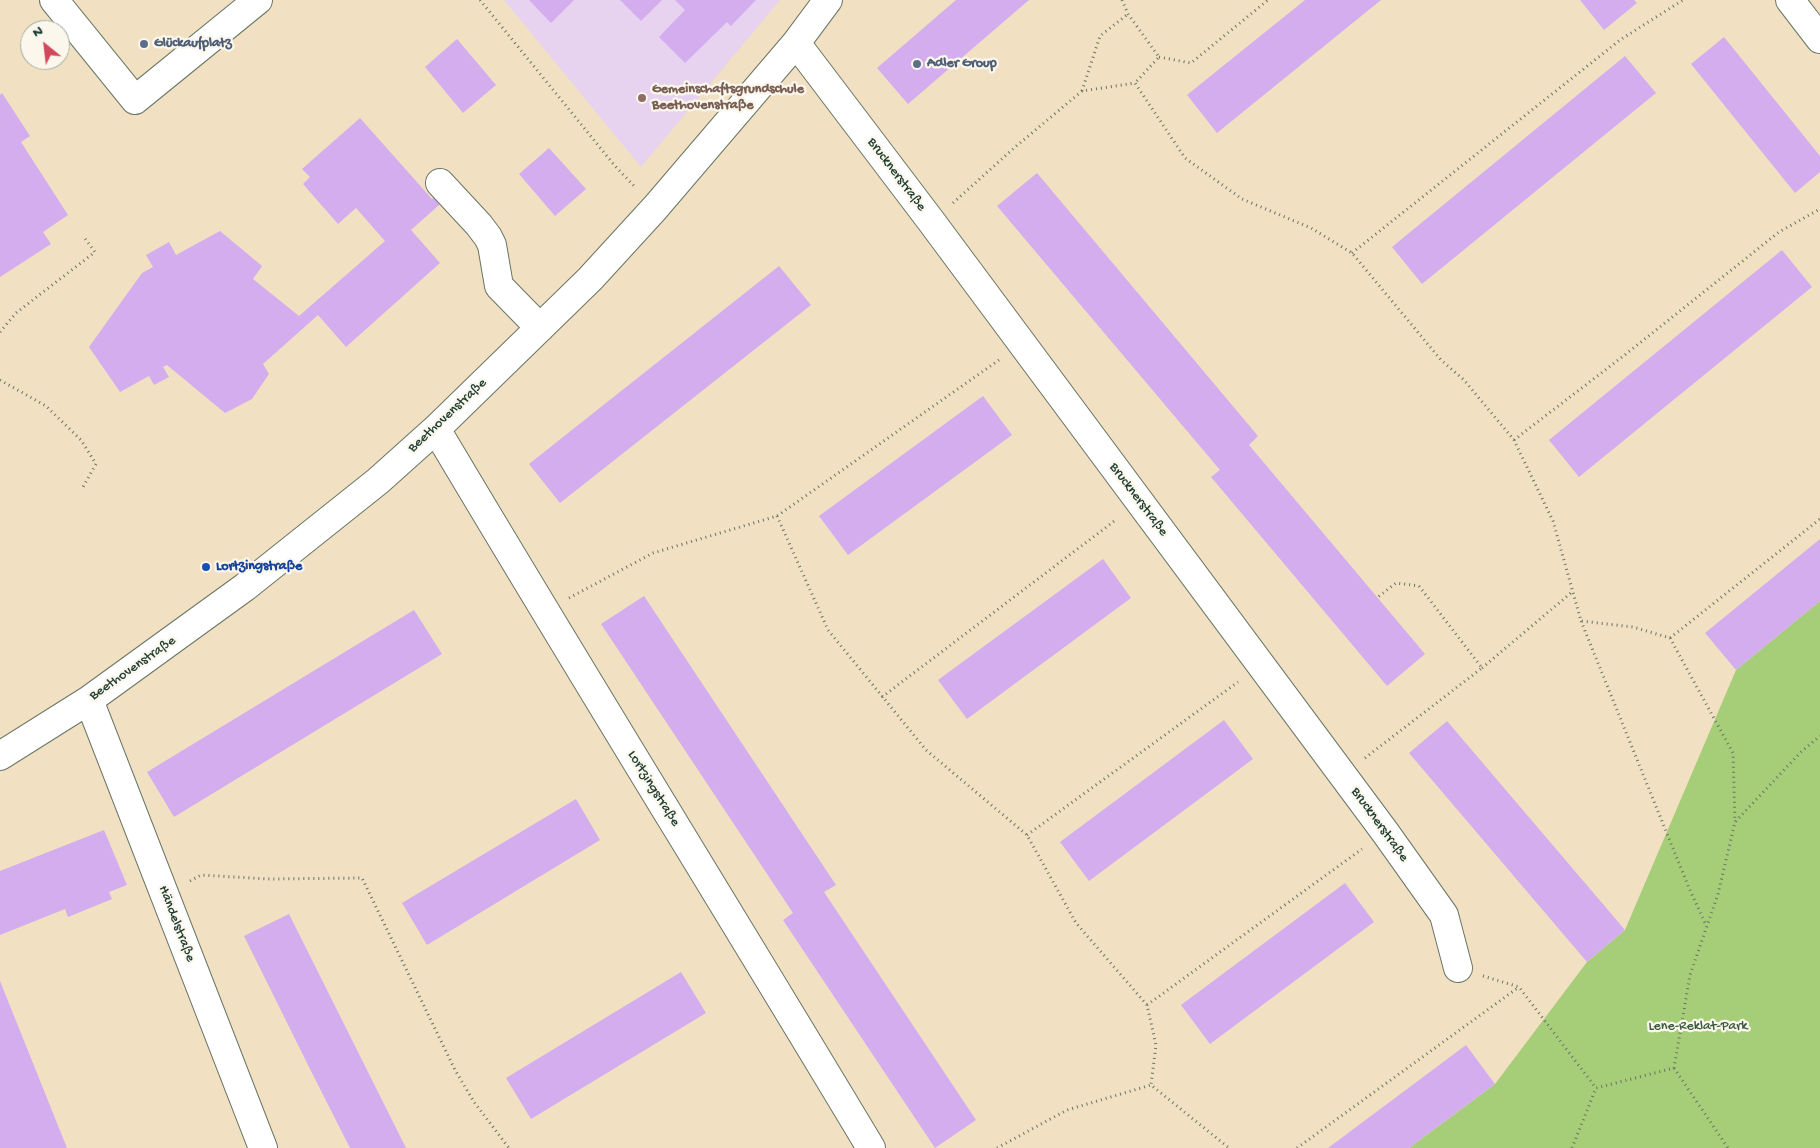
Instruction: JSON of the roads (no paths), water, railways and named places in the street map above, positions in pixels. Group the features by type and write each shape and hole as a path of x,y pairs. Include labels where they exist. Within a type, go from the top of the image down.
{"street":[{"path":"54,0 135,100 258,0"},
{"name":"Beethovenstraße","path":"0,756 89,700 245,587 378,481 436,429 590,279 655,208 796,43 828,0"},
{"path":"1790,0 1820,39"},
{"name":"Brucknerstraße","path":"796,43 931,221 1385,832 1444,915 1458,968"},
{"path":"440,183 488,237 493,250 500,286 540,328"},
{"name":"Lortzingstraße","path":"436,429 544,612 731,915 871,1148"},
{"name":"Händelstraße","path":"89,700 263,1148"}],"place":[{"name":"Glückaufplatz","path":"144,44"},
{"name":"Adler Group","path":"917,64"},
{"name":"Gemeinschaftsgrundschule Beethovenstraße","path":"642,98"},
{"name":"Lortzingstraße","path":"206,567"}],"park label":[{"name":"Lene-Reklat-Park","path":"1698,1027"}]}
